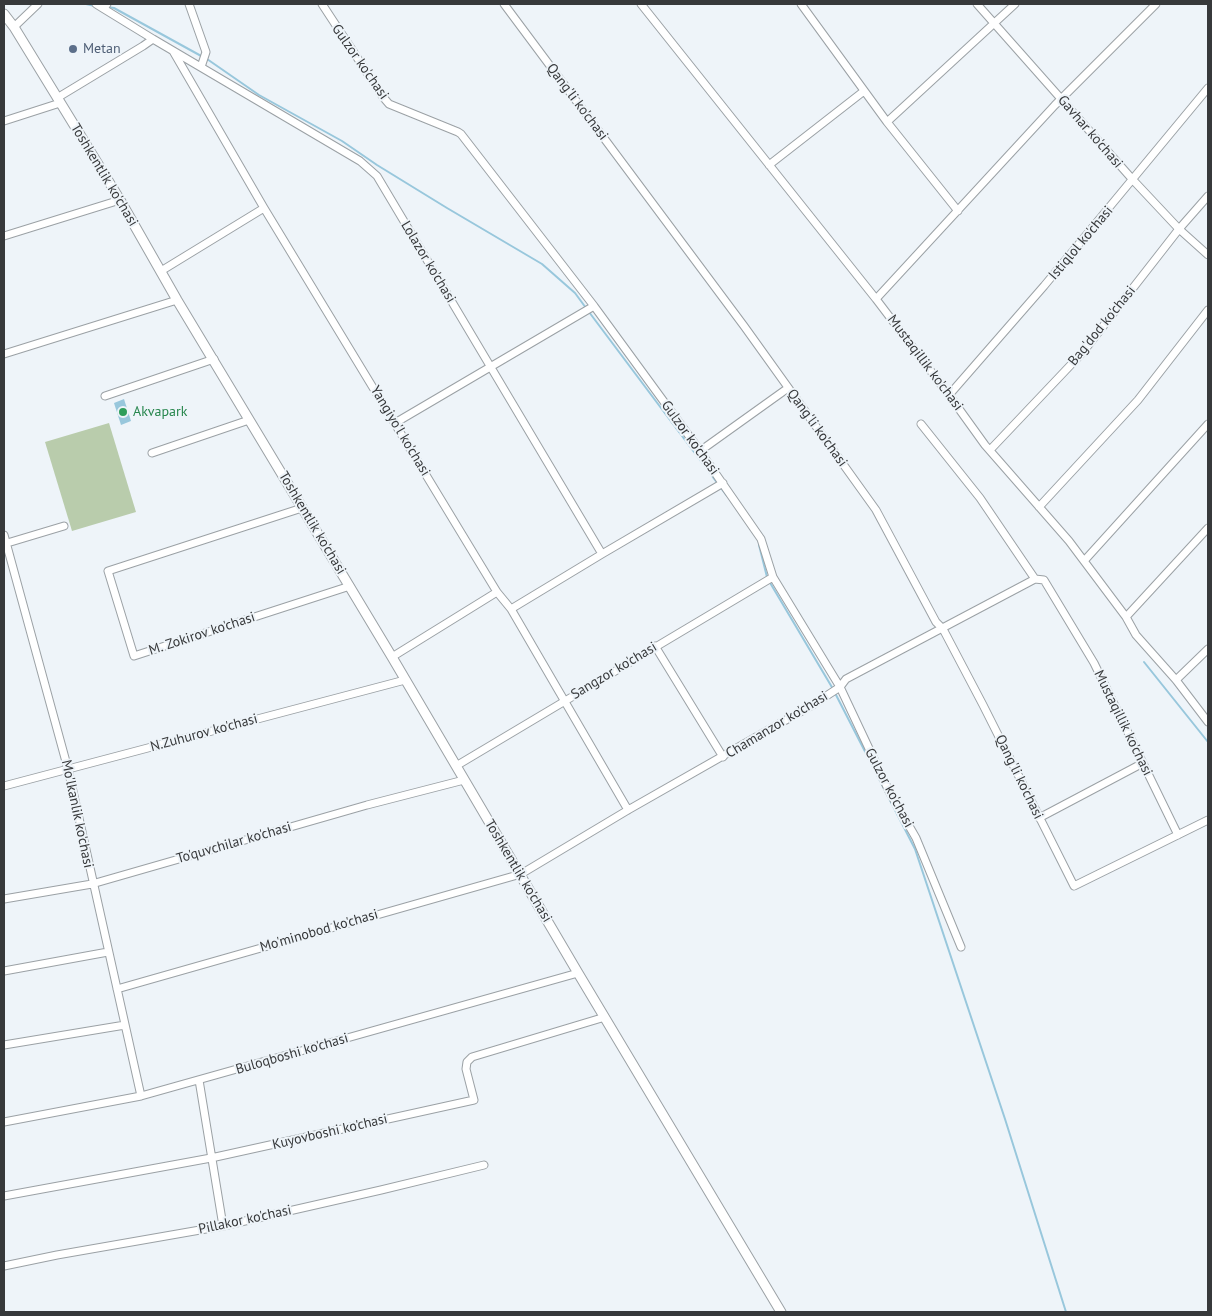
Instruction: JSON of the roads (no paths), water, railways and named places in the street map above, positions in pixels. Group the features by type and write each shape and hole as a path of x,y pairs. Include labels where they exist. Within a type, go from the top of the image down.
{"main road":[{"name":"Toshkentlik ko'chasi","path":"4,14 14,27 120,200 177,300 350,586 578,973 781,1312"}],"street":[{"path":"14,27 38,4"},
{"name":"Lolazor ko'chasi","path":"96,4 106,6 172,52 201,67 360,161 377,176 602,554"},
{"path":"189,4 206,52 201,67"},
{"name":"Gulzor ko'chasi","path":"322,4 382,97 389,104 462,134 594,306 761,538 773,577 840,687 889,791 916,838 961,947"},
{"name":"Qang'li ko'chasi","path":"504,4 744,326 876,510 936,622 943,629 1074,886 1178,835"},
{"name":"Mustaqillik ko'chasi","path":"641,4 876,299 990,450 1084,561 1126,617 1136,635 1176,680 1208,722"},
{"path":"801,4 887,122 958,211"},
{"name":"Gavhar ko'chasi","path":"977,4 1132,180 1179,229 1208,255"},
{"path":"887,122 1015,4"},
{"path":"876,299 1061,99 1156,4"},
{"path":"4,121 59,101 152,39"},
{"name":"Yangiyo'l ko'chasi","path":"172,52 264,208 497,592 511,609 628,810"},
{"name":"Istiqlol ko'chasi","path":"949,394 1044,286 1208,88"},
{"path":"769,165 864,91"},
{"name":"Bag'dod ko'chasi","path":"990,450 1083,352 1179,229 1208,196"},
{"path":"4,236 120,200"},
{"path":"161,271 264,208"},
{"path":"4,354 177,300"},
{"path":"396,423 594,306"},
{"path":"1039,507 1138,400 1208,310"},
{"path":"105,396 214,359"},
{"path":"700,451 788,388"},
{"path":"152,453 249,420"},
{"name":"Mustaqillik ko'chasi","path":"921,424 980,498 1035,579 1044,580 1094,663 1178,835"},
{"path":"1084,561 1208,424"},
{"path":"511,609 723,483"},
{"name":"M. Zokirov ko'chasi","path":"302,508 108,571 134,656 350,586"},
{"path":"5,544 64,526"},
{"path":"1126,617 1208,528"},
{"name":"Mo'lkanlik ko'chasi","path":"4,535 68,769 92,884 141,1096"},
{"name":"Sangzor ko'chasi","path":"456,766 773,577"},
{"name":"Chamanzor ko'chasi","path":"521,874 628,810 814,704 840,687 846,679 1035,579"},
{"path":"392,657 497,592"},
{"path":"655,646 723,757"},
{"path":"1176,680 1208,648"},
{"name":"N.Zuhurov ko'chasi","path":"4,786 405,680"},
{"path":"1040,818 1143,763"},
{"name":"To'quvchilar ko'chasi","path":"4,899 92,884 367,805 464,780"},
{"path":"1178,835 1208,820"},
{"name":"Mo'minobod ko'chasi","path":"117,989 521,874"},
{"path":"4,970 108,952"},
{"name":"Buloqboshi ko'chasi","path":"4,1122 141,1096 578,973"},
{"name":"Kuyovboshi ko'chasi","path":"4,1196 211,1158 474,1100 466,1069 467,1062 472,1057 605,1017"},
{"path":"4,1045 125,1025"},
{"path":"199,1080 223,1226"},
{"name":"Pillakor ko'chasi","path":"4,1266 223,1226 484,1165"}],"water":[{"name":"Akvapark","path":"124,399 131,421 121,425 114,403"}],"waterway":[{"path":"86,4 95,6"},
{"path":"107,7 114,8 203,57"},
{"path":"207,59 259,95 342,141 377,165 542,264 575,293 586,308"},
{"path":"589,312 718,484"},
{"path":"721,488 727,496"},
{"path":"759,545 767,577"},
{"path":"769,581 833,689"},
{"path":"1144,662 1208,742"},
{"path":"835,693 915,849 1005,1119 1066,1312"}],"place":[{"name":"Metan","path":"73,49"},
{"name":"Akvapark","path":"123,412"}]}
